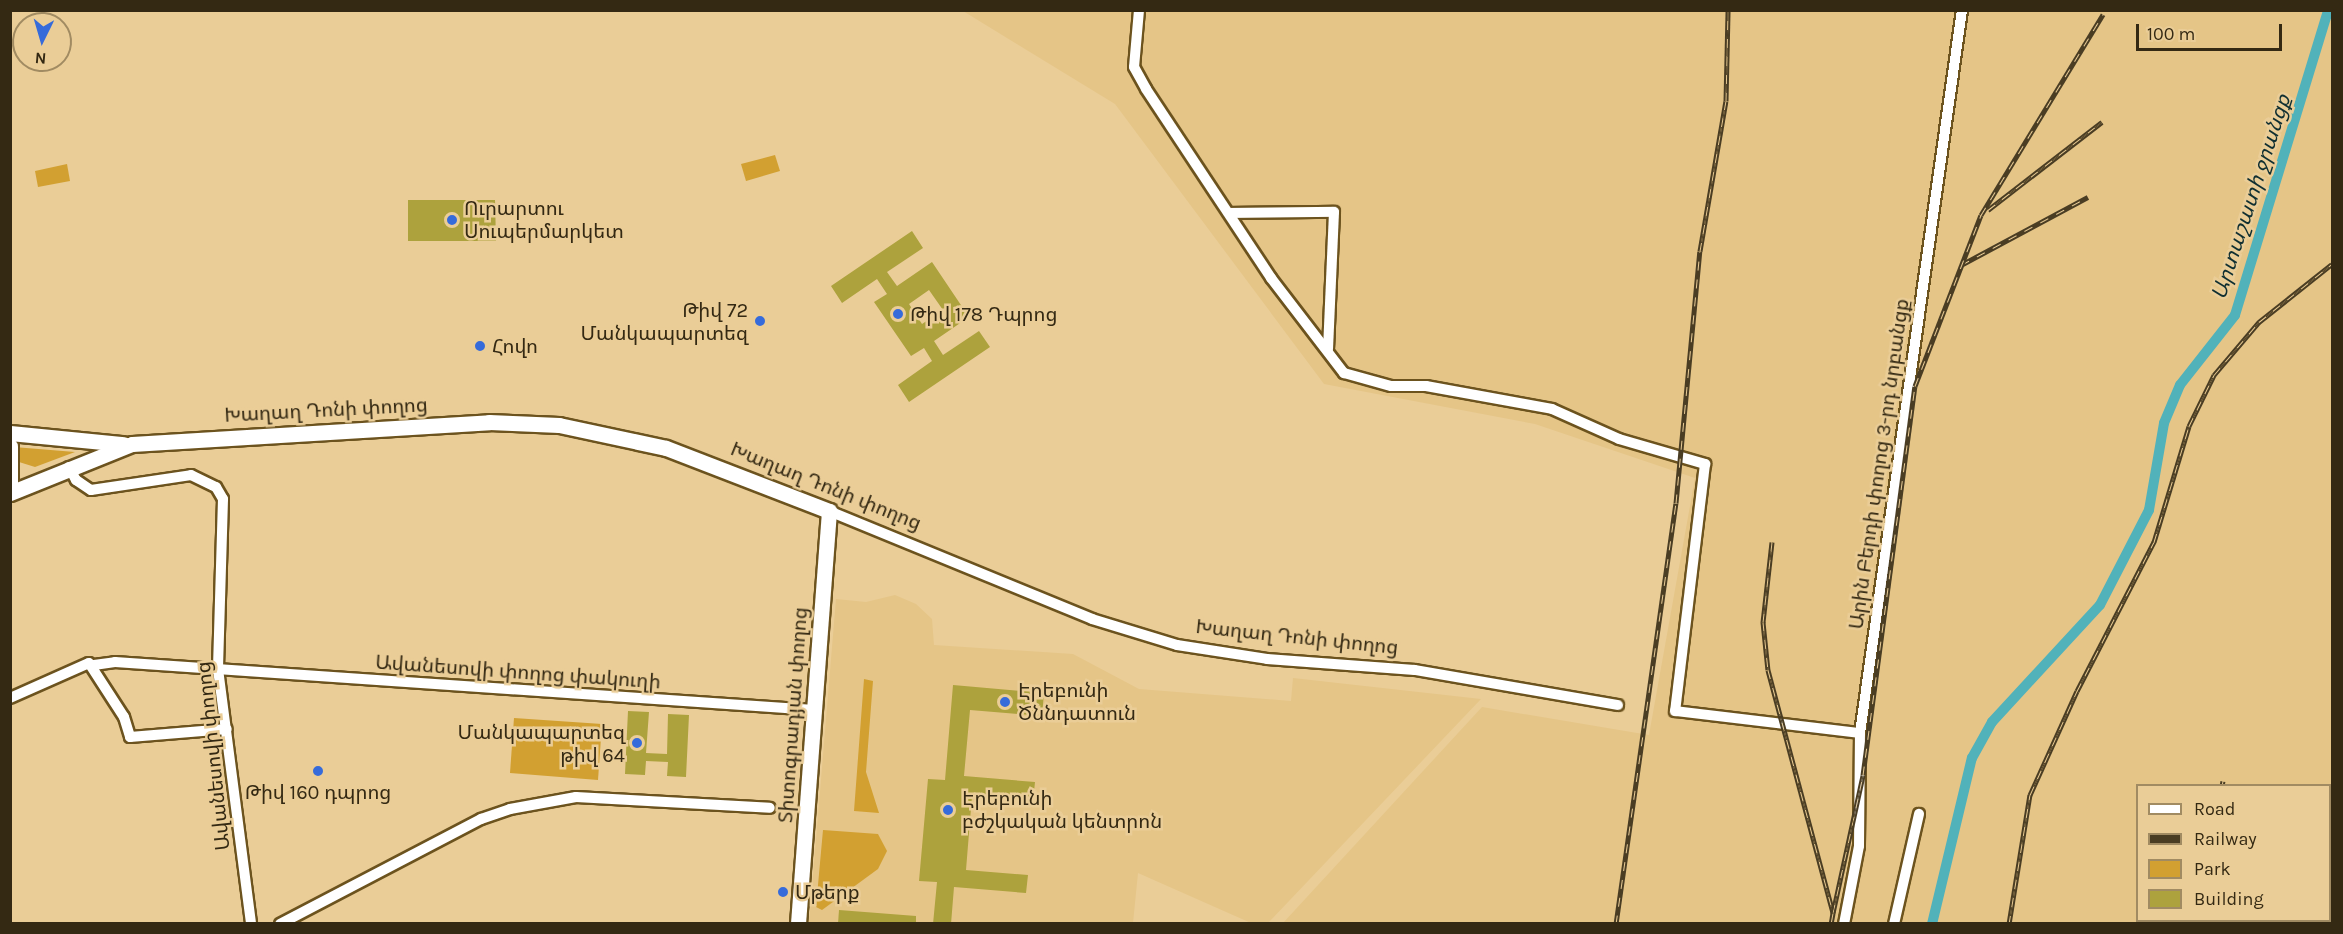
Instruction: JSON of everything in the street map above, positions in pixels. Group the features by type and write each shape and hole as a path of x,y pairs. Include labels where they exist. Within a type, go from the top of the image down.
{"street":[{"path":"1139,10 1134,67 1231,213 1271,278 1344,373 1355,378 1552,410 1619,439 1705,464 1676,711 1860,733"},
{"name":"Արին Բերդի փողոց 3-րդ նրբանցք","path":"1844,924 1859,846 1860,733 1962,10"},
{"path":"1231,213 1334,212 1328,350"},
{"name":"Խաղաղ Դոնի փողոց","path":"10,493 69,467 132,444 489,422 559,425 666,448 830,511 1092,619 1177,645 1267,659 1415,670 1618,705"},
{"path":"10,433 132,444"},
{"path":"10,446 10,482"},
{"name":"Ավանեսովի փողոց","path":"69,467 76,480 91,490 191,475 216,487 226,512 218,669 251,924"},
{"name":"Տիտոգրադյան փողոց","path":"798,924 830,511"},
{"name":"Ավանեսովի փողոց փակուղի","path":"10,698 77,666 115,662 814,710"},
{"path":"94,665 130,737 226,729"},
{"path":"279,924 481,819 510,809 576,797 770,808"},
{"path":"1894,924 1919,814"}],"shaded area":[{"path":"963,11 2332,11 2332,923 1283,923 1482,707 1649,735 1695,478 1535,424 1324,384 1115,104"},
{"path":"895,595 916,604 932,619 934,645 1073,654 1139,689 1291,701 1293,678 1481,699 1268,923 1251,923 1138,873 1133,923 809,924 836,599 866,602"}],"green space":[{"path":"775,155 780,171 746,181 741,164"},
{"path":"67,164 70,181 38,187 35,171"},
{"path":"14,447 75,452 35,467 19,462"},
{"path":"864,679 873,681 866,772 879,813 854,811"},
{"path":"514,718 602,724 598,780 510,773"},
{"path":"823,830 878,834 887,851 878,869 822,910 816,907"}],"building":[{"name":"Ուրարտու Սուպերմարկետ","path":"408,200 495,200 496,241 408,241"},
{"name":"Թիվ 178 Դպրոց","path":"912,231 923,248 887,272 897,286 932,262 969,317 934,341 943,355 979,331 990,347 909,402 898,385 932,361 924,348 911,356 874,302 887,294 877,279 842,303 831,286","holes":["929,290 943,310 922,324 909,304"]},
{"name":"Էրեբունի բժշկական կենտրոն","path":"953,685 1044,693 1042,716 970,710 964,776 1035,782 1033,802 972,796 966,870 1028,875 1026,893 954,887 951,924 933,924 937,882 919,881 928,779 945,780"},
{"name":"Մանկապարտեզ թիվ 64","path":"628,711 649,712 646,753 667,754 668,714 689,715 686,777 667,776 668,762 646,761 645,775 625,774"},
{"path":"839,910 916,916 916,924 838,924"}],"waterway":[{"name":"Արտաշատի ջրանցք","path":"1932,924 1972,758 1992,722 2100,605 2149,510 2164,423 2180,385 2235,315 2328,10"}],"railway":[{"path":"1616,924 1676,503 1700,251 1726,101 1728,10"},
{"path":"1833,913 1863,775 1915,386 1981,215 2103,14"},
{"path":"1988,210 2102,122"},
{"path":"1961,265 2088,197"},
{"path":"2009,924 2030,795 2077,691 2154,542 2189,426 2214,375 2259,322 2332,264"},
{"path":"1772,542 1763,622 1768,670 1833,913 1831,924"}],"place":[{"name":"Ուրարտու Սուպերմարկետ","path":"452,220"},
{"name":"Թիվ 178 Դպրոց","path":"898,314"},
{"name":"Թիվ 72 Մանկապարտեզ","path":"760,321"},
{"name":"Հովո","path":"480,346"},
{"name":"Էրեբունի Ծննդատուն","path":"1005,702"},
{"name":"Մանկապարտեզ թիվ 64","path":"637,743"},
{"name":"Թիվ 160 դպրոց","path":"318,771"},
{"name":"Էրեբունի բժշկական կենտրոն","path":"948,810"},
{"name":"Մթերք","path":"783,892"}]}
